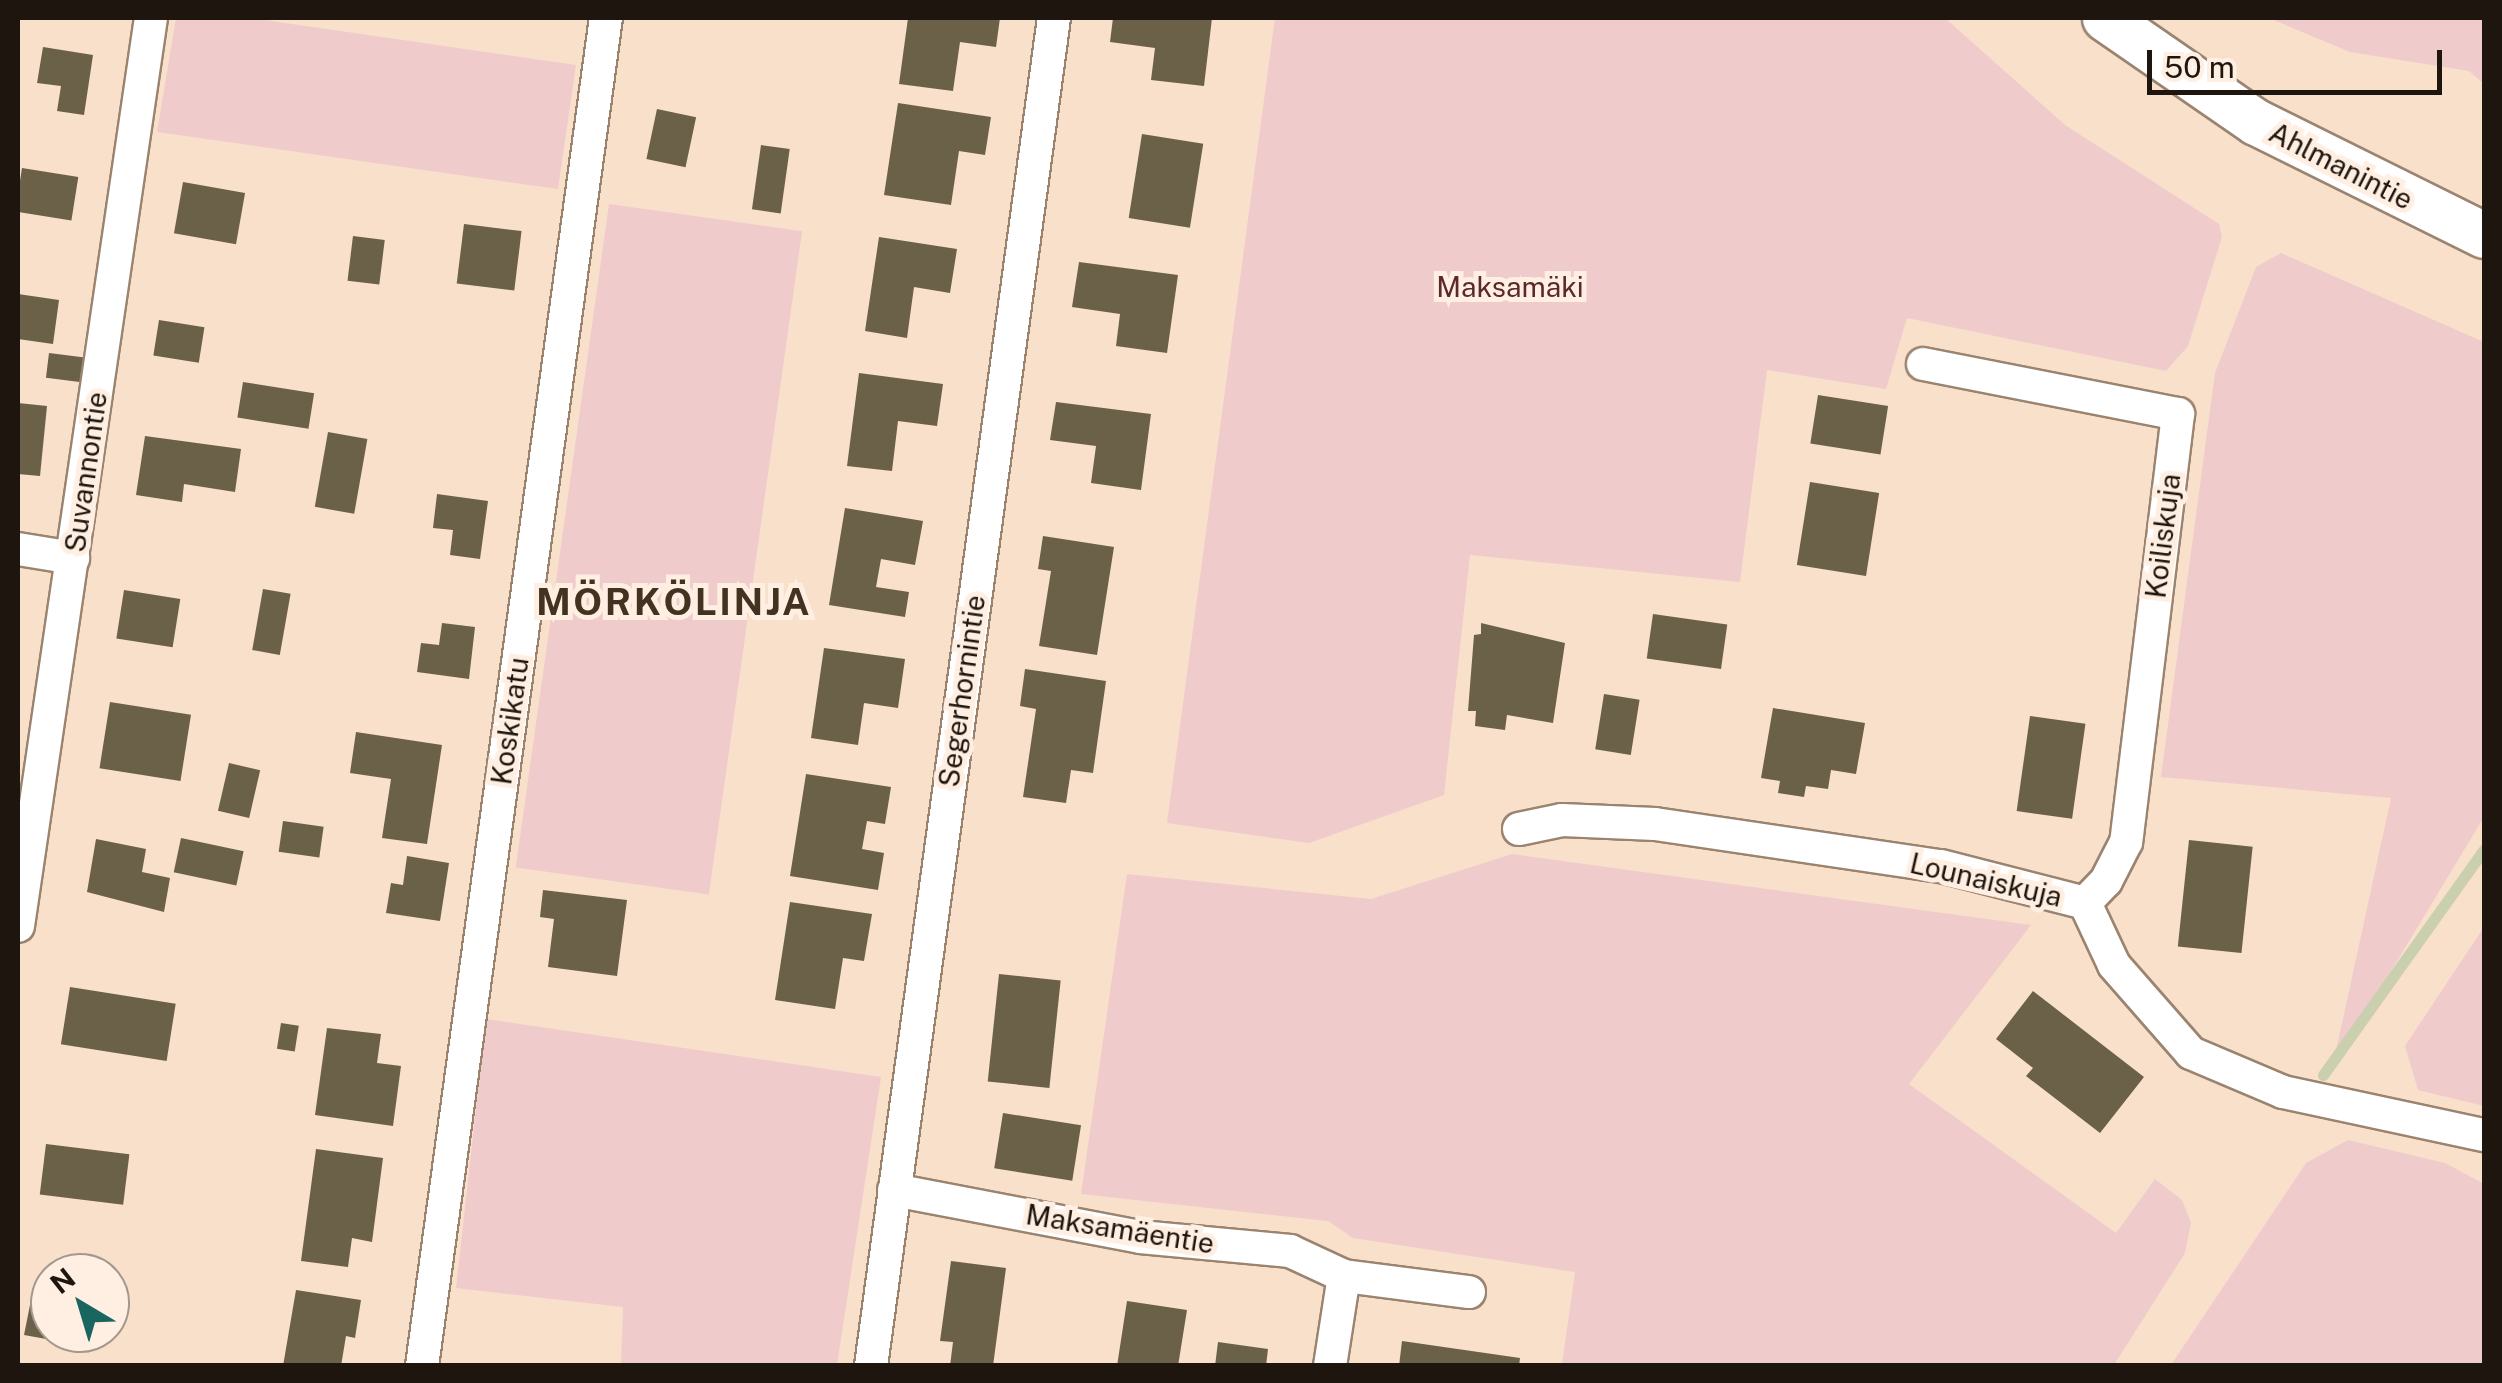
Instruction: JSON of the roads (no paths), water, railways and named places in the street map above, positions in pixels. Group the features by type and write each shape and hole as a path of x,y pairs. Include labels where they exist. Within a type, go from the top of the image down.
{"street":[{"name":"Suvannontie","path":"18,926 152,18"},
{"name":"Koskikatu","path":"422,1366 606,18"},
{"name":"Segerhornintie","path":"870,1366 1054,18"},
{"name":"Ahlmanintie","path":"2105,18 2270,130 2484,234"},
{"name":"Koiliskuja","path":"1923,364 2178,414 2126,842 2106,882 2086,903"},
{"path":"18,549 74,558"},
{"name":"Lounaiskuja","path":"1519,830 1562,820 1655,824 1941,866 2086,903 2114,965 2191,1052 2283,1092 2484,1135"},
{"name":"Maksamäentie","path":"894,1190 1140,1237 1290,1251 1344,1276 1469,1292"},
{"path":"1330,1366 1344,1276"}],"waterway":[{"path":"2323,1075 2484,849"}],"district":[{"name":"MÖRKÖLINJA","path":"674,602"}],"park label":[{"name":"Maksamäki","path":"1510,287"}]}
